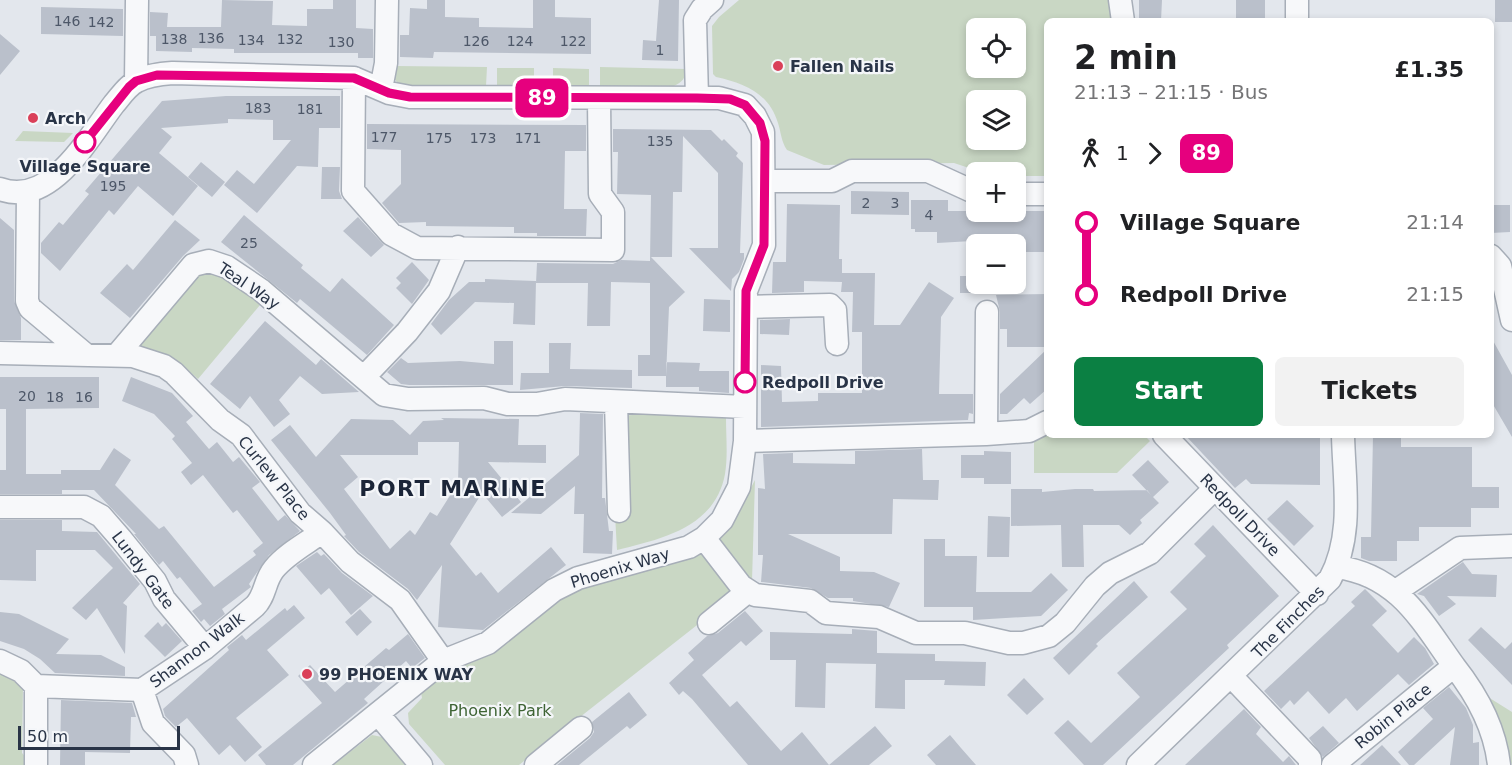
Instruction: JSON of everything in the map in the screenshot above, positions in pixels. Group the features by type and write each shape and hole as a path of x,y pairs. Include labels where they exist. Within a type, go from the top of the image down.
{"street":[{"path":"0,189 28,192 52,181 136,81 137,0"},
{"path":"381,89 387,63 387,0"},
{"path":"697,98 695,20 699,12 712,0"},
{"path":"1120,0 1123,18"},
{"path":"1297,18 1298,0"},
{"name":"Phoenix Way","path":"136,81 173,73 354,78 410,97 697,98 738,102 755,116 765,141 764,245 747,285 745,441 742,475 735,500 722,520 704,538 689,547 572,581 554,590 488,643 443,661 314,765"},
{"path":"354,78 352,187 356,196 391,234 403,242 424,249 458,247 613,250 613,212 600,194 599,99"},
{"path":"765,181 832,180 852,171 926,171 966,189"},
{"path":"28,192 27,301 30,308 86,355"},
{"path":"1026,194 1044,194"},
{"path":"364,377 407,332 439,291 458,247"},
{"path":"1494,259 1500,266 1512,320"},
{"name":"Teal Way","path":"117,355 194,265 209,261 227,267 261,290 384,395 395,398 484,398 508,404 537,404 565,399 745,407"},
{"path":"746,307 830,305 835,310 837,344"},
{"path":"986,434 987,312"},
{"name":"Curlew Place","path":"0,353 117,355 148,360 174,373 220,420 237,432 291,502 356,568 405,605 443,661"},
{"path":"616,402 619,511"},
{"path":"745,441 986,434 1029,431 1044,424"},
{"name":"Redpoll Drive","path":"1167,438 1317,594"},
{"name":"The Finches","path":"1138,765 1317,594 1337,567 1347,520 1343,438"},
{"path":"704,538 747,591 770,598 810,601 826,614 879,617 916,633 965,633 1016,644 1037,641 1049,636 1065,623 1095,586 1110,573 1150,553 1214,489"},
{"name":"Lundy Gate","path":"0,507 84,507 93,510 121,539 155,581 164,599 206,648"},
{"name":"Shannon Walk","path":"36,686 142,690 206,648 262,599 265,584 275,567 322,532"},
{"path":"1396,591 1460,548 1512,546"},
{"path":"1337,567 1372,576 1396,591 1469,684 1487,719 1499,765"},
{"path":"709,623 747,591"},
{"path":"0,661 21,670 36,686 36,765"},
{"name":"Robin Place","path":"1333,765 1454,666"},
{"path":"1232,677 1310,759 1310,765"},
{"name":"Shannon Walk","path":"142,690 153,723 184,755 187,765"},
{"path":"378,714 421,765"},
{"path":"536,765 581,728"}],"green space":[{"path":"739,0 1115,0 1116,18 1044,18 1044,176 1026,176 1026,162 966,162 966,167 954,163 824,165 787,150 774,113 762,97 746,86 713,74 712,26"},
{"path":"396,66 487,67 486,86 399,85 394,78"},
{"path":"600,67 686,69 683,79 674,86 600,86"},
{"path":"497,68 534,68 534,86 497,86"},
{"path":"553,68 589,69 589,87 553,87"},
{"path":"23,131 73,133 64,142 15,141"},
{"path":"217,271 260,305 198,379 179,362 139,346 197,273"},
{"path":"714,415 726,418 725,474 719,492 710,507 698,519 668,535 617,550 615,515 620,416"},
{"path":"1044,435 1044,438 1147,438 1150,441 1117,473 1034,473 1034,439"},
{"path":"755,480 752,581 717,542"},
{"name":"Phoenix Park","path":"703,550 734,596 519,765 445,765 409,724 408,713 422,698 421,692 442,674 485,657 569,593"},
{"path":"0,673 23,686 22,753 29,761 29,765 0,765"},
{"path":"1488,697 1512,712 1512,765"},
{"path":"372,735 387,738 411,765 333,765"}],"building":[{"path":"222,0 273,1 272,25 307,26 307,9 333,9 333,0 356,0 356,28 373,29 373,58 358,58 358,53 234,53 234,49 192,48 192,52 156,51 156,36 150,36 150,12 168,13 167,27 221,27"},
{"path":"427,0 445,0 445,17 479,18 479,27 533,28 533,0 555,0 555,17 591,18 591,54 434,52 433,58 400,57 400,35 409,35 410,8 427,9"},
{"path":"659,0 679,0 678,61 642,60 643,40 656,41"},
{"path":"1139,0 1162,0 1161,18 1139,18"},
{"path":"1236,0 1265,0 1265,18 1236,18"},
{"path":"1495,0 1512,0 1512,22 1495,22"},
{"path":"41,7 123,9 123,36 41,34"},
{"path":"0,34 20,51 0,75"},
{"path":"226,96 340,96 340,128 319,128 318,167 297,166 257,213 224,185 237,170 254,184 291,140 273,140 273,120 228,119 228,123 161,128 172,137 159,153 198,186 173,216 138,186 114,215 109,210 60,271 41,253 41,243 59,222 63,225 89,194 85,191 162,101"},
{"path":"367,124 586,125 586,151 565,151 564,209 587,209 586,236 537,236 537,233 514,233 514,227 426,226 426,222 399,223 382,203 401,184 401,150 367,149"},
{"path":"613,129 711,130 738,153 736,156 743,163 740,253 744,253 744,259 739,272 732,279 731,291 689,248 718,248 718,173 683,136 682,192 673,192 672,257 651,257 685,292 669,307 666,376 638,376 638,355 650,355 650,283 611,282 610,326 587,326 588,283 536,283 537,263 613,264 621,260 650,261 651,195 617,194 618,152 613,152"},
{"path":"201,162 225,182 212,197 188,177"},
{"path":"322,167 340,167 339,191 342,199 321,199"},
{"path":"851,191 909,192 909,215 851,214"},
{"path":"911,200 948,200 948,211 966,211 966,222 1026,222 1026,211 1044,211 1044,252 1026,252 1026,234 966,234 966,241 937,243 937,232 915,232 915,229 911,229"},
{"path":"787,204 840,205 839,259 842,259 842,273 875,273 874,325 900,325 929,282 954,298 941,317 939,394 973,394 973,414 969,413 968,420 761,427 761,365 781,366 782,402 818,401 818,393 862,393 862,332 852,332 853,292 841,292 842,282 804,281 804,292 772,293 773,262 786,262"},
{"path":"1494,205 1510,205 1510,232 1494,233"},
{"path":"244,215 303,265 301,268 330,292 342,278 394,325 367,355 300,299 297,303 221,242"},
{"path":"358,217 384,245 371,257 343,231"},
{"path":"0,218 14,230 14,301 21,318 21,340 0,340"},
{"path":"175,220 200,240 183,256 130,318 100,293 127,264 133,270"},
{"path":"412,262 429,280 412,304 396,288 401,283 396,278"},
{"path":"960,276 966,276 966,293 960,293"},
{"path":"485,279 536,281 535,325 513,324 514,303 475,302 441,335 431,324 449,300 469,282 485,282"},
{"path":"1044,294 1044,347 1007,347 1007,329 1000,329 1000,312 996,295"},
{"path":"704,299 730,300 730,332 703,331"},
{"path":"790,319 789,335 760,334 760,320"},
{"path":"265,321 316,365 321,359 359,392 322,394 300,376 279,400 290,414 274,427 250,396 240,409 210,384"},
{"path":"494,341 513,341 513,385 409,385 401,384 387,372 401,358 408,363 460,361 494,364"},
{"path":"1494,342 1512,375 1512,437 1494,406"},
{"path":"549,343 571,343 570,369 632,370 632,388 565,386 520,390 521,373 549,373"},
{"path":"1044,352 1044,392 1030,404 1024,398 1007,414 1000,414 1000,394"},
{"path":"666,362 700,363 699,371 729,371 729,393 699,391 699,387 666,387"},
{"path":"0,377 99,377 99,408 26,409 26,474 61,474 61,470 100,470 114,448 131,460 115,485 159,529 164,526 214,587 256,555 253,551 263,543 237,510 233,513 203,475 191,485 181,472 192,463 172,439 175,436 154,414 122,401 131,377 172,393 193,416 186,422 209,449 217,442 233,462 239,457 260,482 252,488 278,521 285,515 300,531 269,555 249,584 251,587 222,609 225,614 210,626 204,619 201,622 192,611 202,604 180,577 177,579 163,561 159,565 134,534 136,534 94,490 62,490 62,494 0,494 0,470 6,470 6,409 0,409"},
{"path":"580,413 603,414 602,498 605,498 609,531 613,531 612,554 583,553 584,514 574,514 575,486 541,514 511,513 579,455"},
{"path":"441,418 519,419 518,445 546,445 546,463 488,462 521,502 502,517 482,493 450,544 476,576 481,572 498,593 551,547 566,565 483,630 438,627 442,565 417,600 408,589 359,552 344,536 346,535 330,513 271,440 290,425 316,457 351,419 393,420 410,435 423,421 444,420","holes":["418,442 459,442 458,483 437,516 430,512 415,535 410,530 390,549 344,489 358,477 340,455 418,455"]},
{"path":"1188,438 1320,438 1320,485 1251,484 1246,479 1235,488"},
{"path":"1373,438 1401,438 1401,447 1472,447 1472,487 1499,487 1499,508 1471,508 1471,527 1419,527 1419,541 1397,541 1397,561 1369,561 1361,558 1361,537 1371,537"},
{"path":"922,449 923,480 939,480 938,500 893,499 892,534 788,534 840,557 840,571 874,572 900,583 889,607 853,601 853,598 828,598 811,588 761,582 763,555 758,555 758,488 765,489 763,454 793,453 793,463 855,464 855,451"},
{"path":"984,451 1011,452 1011,484 984,484 984,478 961,478 961,455 984,455"},
{"path":"1148,460 1169,482 1153,497 1159,503 1140,520 1142,523 1130,535 1119,525 1083,525 1084,567 1062,567 1061,525 1011,526 1011,489 1042,489 1042,492 1075,489 1146,490 1132,475"},
{"path":"1287,500 1314,526 1294,546 1267,519"},
{"path":"988,516 1010,517 1009,557 987,557"},
{"path":"0,520 62,520 62,531 97,532 140,584 123,603 127,606 125,654 97,608 86,620 72,608 113,568 95,550 36,550 36,581 0,580"},
{"path":"1213,525 1279,596 1227,645 1229,648 1103,765 1084,765 1054,733 1068,720 1091,743 1140,697 1117,673 1187,609 1170,592 1206,556 1194,544"},
{"path":"924,539 945,539 945,556 977,556 976,592 1031,592 1051,573 1068,590 1041,616 973,620 973,607 924,607"},
{"path":"317,552 321,556 324,554 342,573 373,596 351,615 329,588 321,595 296,566"},
{"path":"1463,562 1472,574 1497,575 1496,597 1447,596 1456,604 1439,616 1424,596 1417,594"},
{"path":"1134,581 1148,597 1096,644 1098,646 1069,675 1053,658"},
{"path":"1365,589 1387,611 1372,625 1398,653 1414,637 1425,648 1434,664 1409,685 1398,674 1357,711 1346,698 1329,714 1308,691 1294,705 1290,700 1281,709 1264,691 1355,606 1351,602"},
{"path":"294,605 305,618 267,650 289,675 236,718 262,747 245,762 230,745 219,755 187,718 176,727 165,716 163,709 229,650 227,647 242,635 246,640 285,608 287,611"},
{"path":"360,609 372,622 357,636 345,622"},
{"path":"745,611 763,631 746,646 741,641 702,675 730,707 737,701 781,751 802,732 829,765 748,765 692,699 683,691 679,695 669,683 694,660 688,653 707,636 718,633"},
{"path":"0,612 19,614 69,639 56,654 101,655 125,667 125,676 55,673 40,659 24,649 0,641"},
{"path":"158,622 162,627 166,623 182,641 165,657 144,636"},
{"path":"1481,627 1505,649 1512,642 1512,685 1468,640"},
{"path":"852,629 877,631 877,653 935,654 935,661 986,662 985,686 944,685 945,680 905,680 905,709 875,708 876,664 826,663 825,708 795,707 796,660 770,660 770,632 852,634"},
{"path":"408,634 425,658 412,668 406,661 364,699 368,703 293,765 266,765 258,755 322,703 298,676 310,665 335,692 386,648 389,650"},
{"path":"1024,678 1044,699 1027,715 1007,695"},
{"path":"1449,687 1466,708 1473,725 1473,743 1479,742 1479,765 1450,765 1455,727 1414,765 1409,765 1398,752 1433,719 1423,708"},
{"path":"629,692 647,715 630,729 627,726 579,765 557,765 590,738 594,732 592,722"},
{"path":"61,700 132,703 136,717 131,717 130,753 85,752 85,765 60,765"},
{"path":"1244,709 1261,727 1256,734 1283,762 1289,756 1296,765 1185,765"},
{"path":"875,726 892,746 869,765 829,765"},
{"path":"1323,726 1339,743 1323,757 1309,738"},
{"path":"950,735 976,765 936,765 927,755"},
{"path":"1382,745 1401,765 1360,765"}],"bus line":[{"name":"89","path":"85,142 118,99 136,81 173,73 354,78 389,93 410,97 730,99 745,105 755,116 760,123 765,141 764,245 746,291 745,382"}],"place":[{"name":"Fallen Nails","path":"778,66"},
{"name":"Arch","path":"33,118"},
{"name":"Village Square","path":"85,142"},
{"name":"Redpoll Drive","path":"745,382"},
{"name":"99 PHOENIX WAY","path":"307,674"}],"district":[{"name":"PORT MARINE","path":"453,488"}]}
